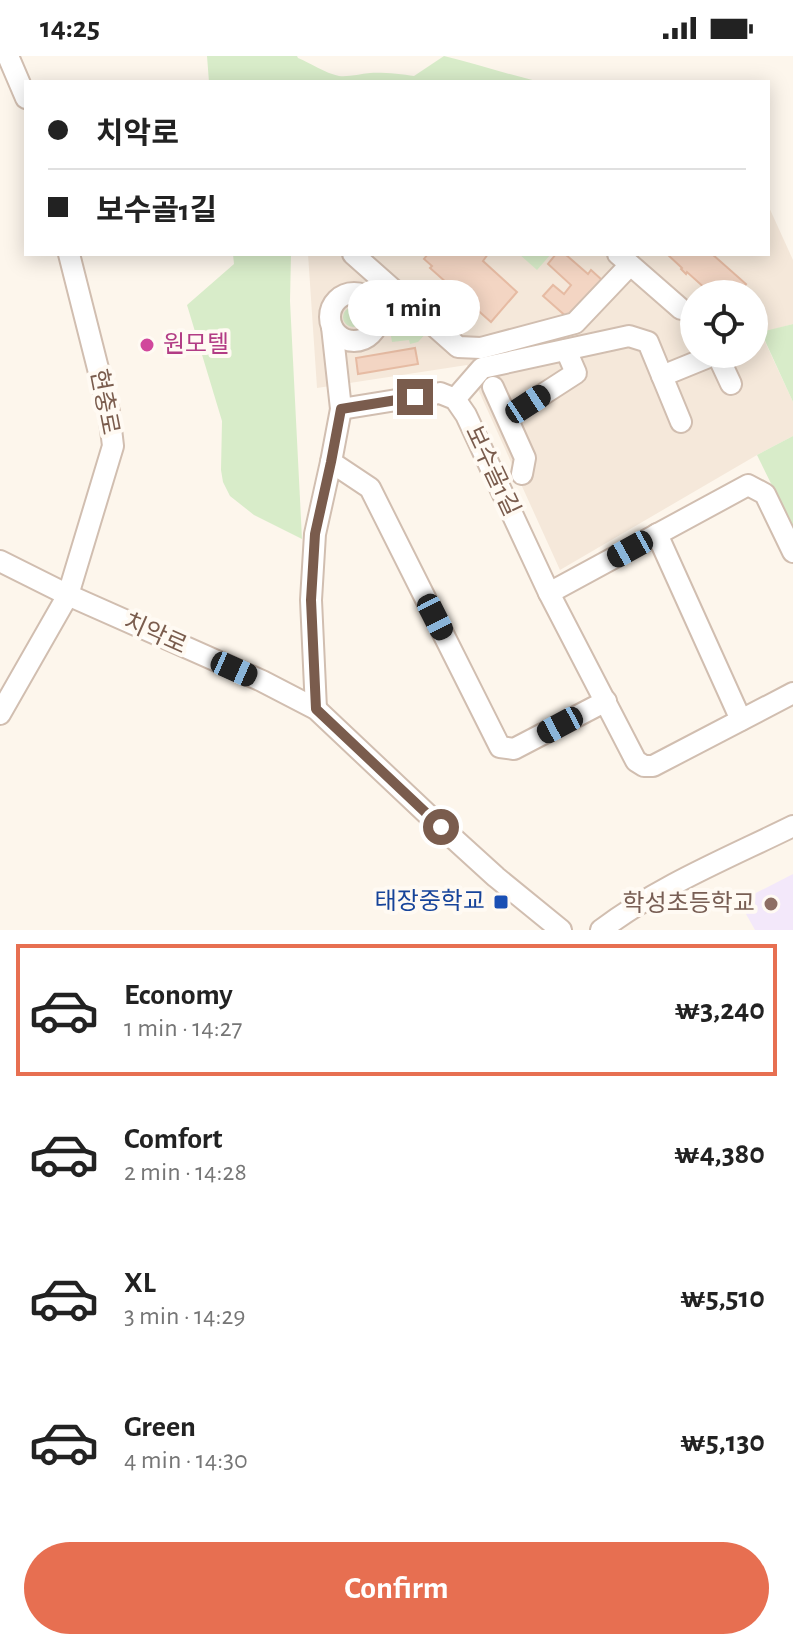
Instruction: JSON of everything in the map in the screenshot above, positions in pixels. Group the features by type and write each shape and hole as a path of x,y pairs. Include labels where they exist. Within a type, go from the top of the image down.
{"street":[{"path":"8,56 24,93"},
{"name":"현충로","path":"0,714 68,595 113,446 109,412 70,256"},
{"path":"355,256 458,347 481,348 575,323 624,259 680,308"},
{"path":"316,709 311,600 315,534 341,409 332,327"},
{"path":"455,399 482,368 629,336 648,342 681,422"},
{"path":"528,404 576,373 566,350"},
{"path":"662,376 682,368"},
{"path":"723,368 731,384"},
{"path":"493,387 525,458 522,474"},
{"name":"보수골1길","path":"341,409 440,393 455,399 466,415 549,593 636,761 644,766 653,766 793,693"},
{"path":"331,462 370,488 500,747 514,749 606,701"},
{"path":"549,593 748,485 765,494 793,552"},
{"path":"657,534 741,720"},
{"name":"치악로","path":"0,561 68,595 262,681 316,709 452,837 561,930"},
{"path":"601,930 659,893 793,826"}],"shaded area":[{"path":"770,209 793,260 793,324 768,331 768,280 680,280 680,368 768,368 768,348 793,402 793,436 560,570 467,365 317,388 308,256 770,256"},
{"name":"학성초등학교","path":"793,874 793,930 755,930 746,914 752,895"}],"green space":[{"path":"207,56 297,56 334,75 392,73 414,76 444,56 533,80 209,80"},
{"path":"233,256 291,256 290,301 302,539 254,515 230,496 223,482 222,421 187,305 234,264"},
{"path":"521,256 549,256 537,270"},
{"path":"385,295 429,330 418,342 392,342 388,318 383,317 380,301"},
{"path":"349,307 357,307 363,317 357,327 349,327 343,321 343,313"},
{"path":"793,324 793,402 768,347 768,330"},
{"path":"793,436 793,528 757,455"}],"building":[{"path":"426,256 487,256 483,261 517,292 491,322 430,268 432,266 424,259"},
{"path":"554,256 567,256 588,274 591,270 602,280 568,318 543,296 553,285 564,294 571,285 548,264"},
{"path":"669,256 714,256 741,280 696,280"},
{"path":"415,348 418,364 358,374 356,358"}],"place":[{"name":"원모텔","path":"147,345"},
{"name":"태장중학교","path":"501,902"},
{"name":"학성초등학교","path":"771,904"}],"route":[{"path":"415,397 341,409 315,534 311,600 316,709 441,827"}]}
